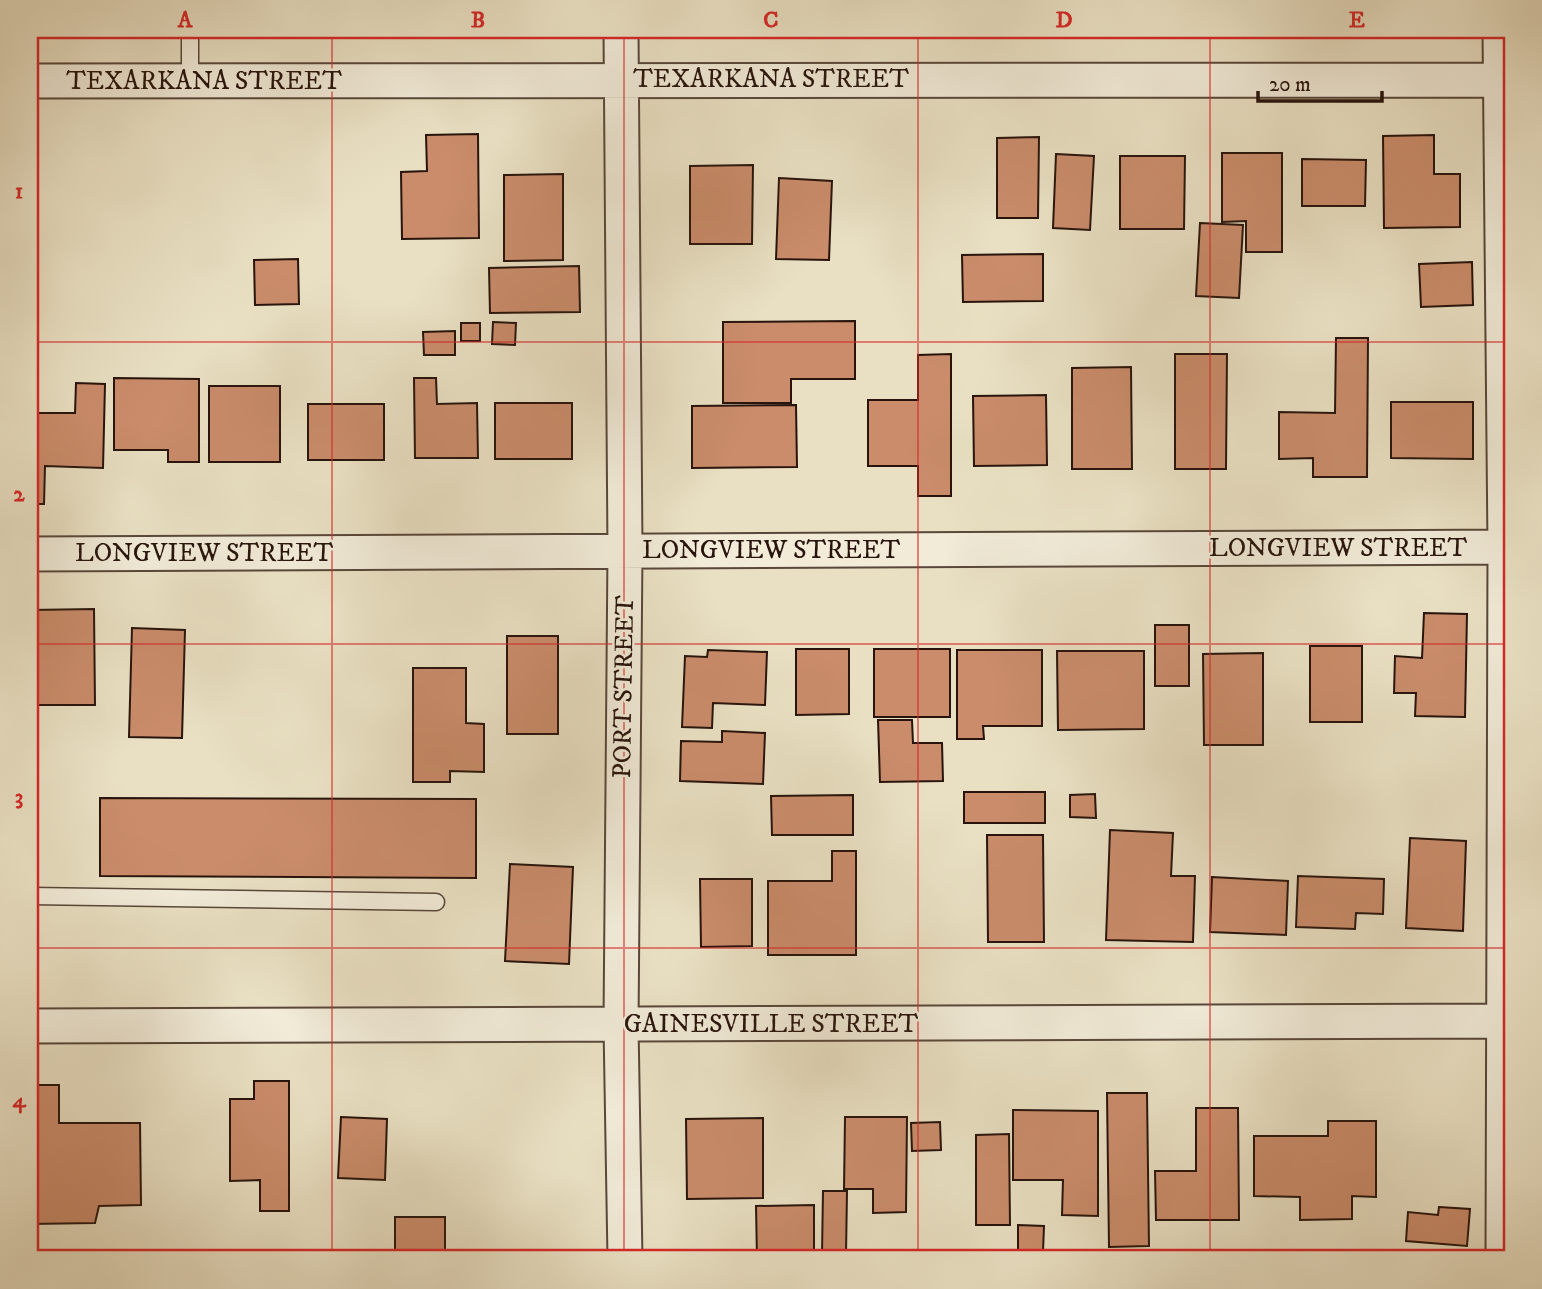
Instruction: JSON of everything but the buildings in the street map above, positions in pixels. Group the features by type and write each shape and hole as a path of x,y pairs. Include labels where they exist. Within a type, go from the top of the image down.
{"street":[{"name":"PORT STREET","path":"621,30 625,550 621,1025 625,1259"},
{"path":"1500,30 1506,80 1509,547 1508,1021 1503,1259"},
{"name":"TEXARKANA STREET","path":"30,81 1506,80"},
{"name":"LONGVIEW STREET","path":"30,554 1509,547"},
{"name":"GAINESVILLE STREET","path":"30,1026 1508,1021"}],"lane":[{"path":"190,30 190,81"},
{"path":"30,896 436,902"}]}
